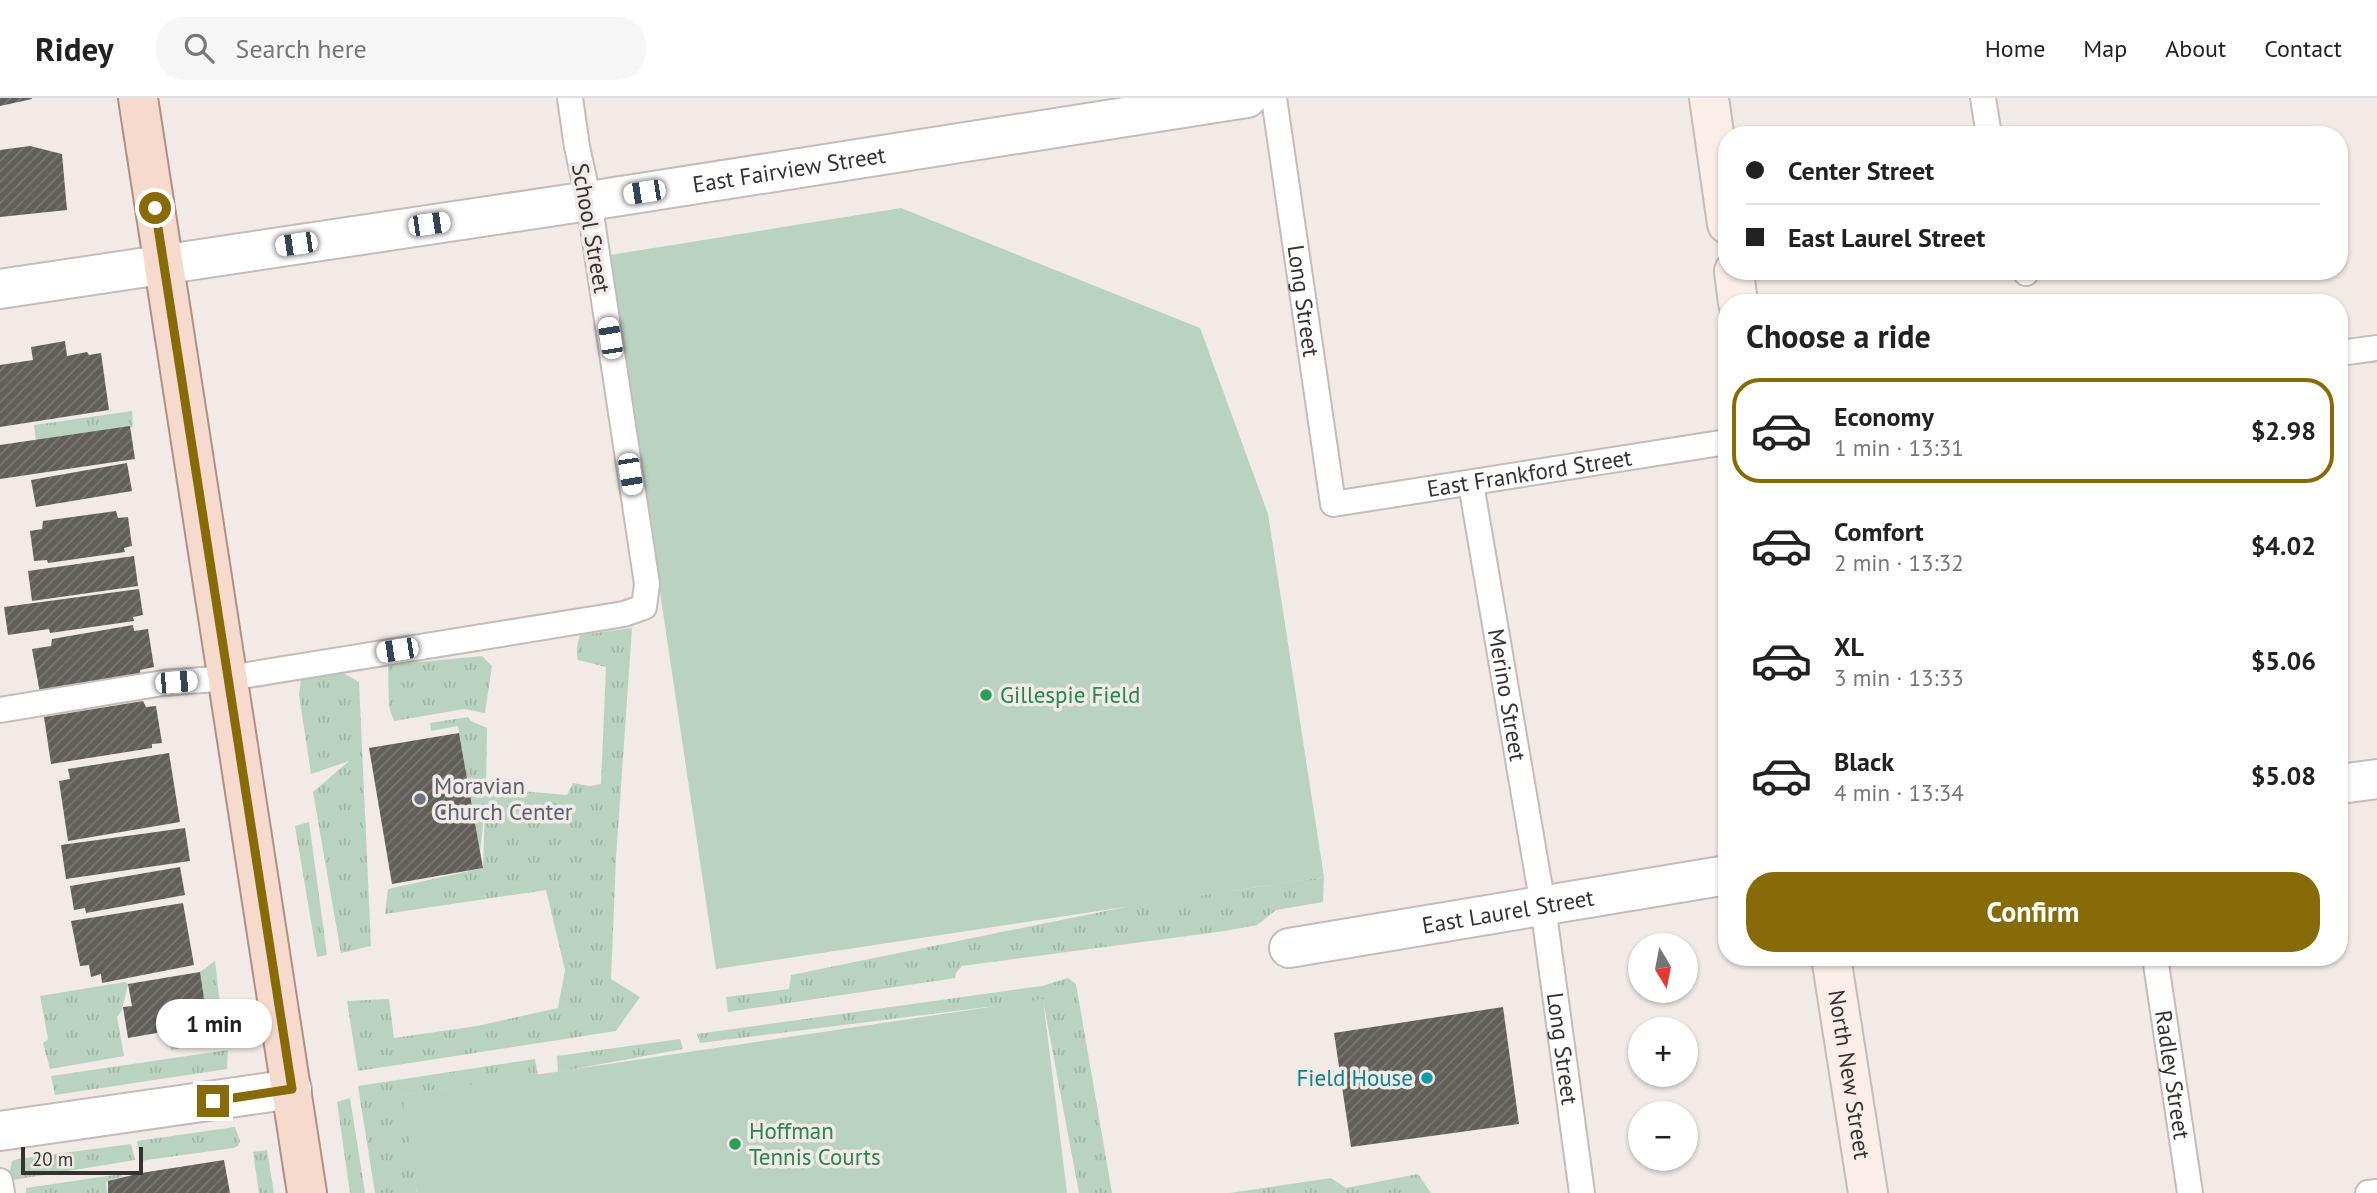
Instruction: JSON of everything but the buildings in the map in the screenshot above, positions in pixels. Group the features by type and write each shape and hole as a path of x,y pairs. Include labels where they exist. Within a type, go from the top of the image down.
{"main road":[{"path":"138,98 307,1193"},
{"path":"1709,98 1718,162"},
{"name":"North New Street","path":"1832,966 1868,1193"}],"street":[{"name":"East Fairview Street","path":"0,289 589,201 1247,98"},
{"path":"2348,783 2377,779"},
{"name":"East Laurel Street","path":"1289,948 1718,877"},
{"path":"0,1131 292,1089"}],"lane":[{"name":"School Street","path":"229,678 624,614 644,607 647,584 589,201 570,98"},
{"name":"Long Street","path":"1274,98 1333,504"},
{"path":"1983,98 1988,126"},
{"path":"2348,352 2377,348"},
{"name":"East Frankford Street","path":"1333,504 1718,443"},
{"name":"Merino Street","path":"1471,484 1543,906"},
{"path":"0,710 163,683 229,678"},
{"name":"Long Street","path":"1543,906 1582,1193"},
{"name":"Radley Street","path":"2156,966 2190,1193"},
{"path":"0,1181 2,1193"},
{"path":"2368,1193 2377,1192"}],"green space":[{"name":"Gillespie Field","path":"901,208 1200,328 1268,514 1324,877 716,969 610,255"},
{"path":"132,411 133,427 36,441 34,425"},
{"path":"632,628 616,858 611,979 640,997 616,1031 358,1071 347,1001 389,999 394,1038 477,1026 558,1008 565,970 546,890 385,914 388,889 483,868 485,808 480,852 458,726 431,731 430,723 468,717 487,728 486,788 567,795 573,783 589,786 601,784 606,667 578,660 578,644 580,635"},
{"path":"482,656 492,666 485,713 464,709 394,721 389,707 388,665"},
{"path":"343,673 359,682 371,946 341,953 313,792 349,761 311,774 299,695 301,679"},
{"path":"309,822 327,955 317,957 295,826"},
{"path":"1324,877 1323,902 1276,910 1257,925 962,966 955,978 728,1012 726,997 789,989 791,975 1135,905"},
{"path":"215,961 224,1040 171,1050 168,1035 208,1024 200,972"},
{"path":"1068,978 1076,984 1112,1193 1079,1193 1043,1000 700,1043 697,1034 1042,986"},
{"path":"125,982 128,984 122,1010 117,1017 124,1056 50,1069 43,1043 48,1039 40,996"},
{"name":"Hoffman Tennis Courts","path":"1043,999 1067,1193 417,1193 402,1095"},
{"path":"680,1039 683,1049 558,1072 557,1056"},
{"path":"228,1050 227,1069 55,1095 51,1076"},
{"path":"535,1059 538,1075 403,1095 417,1193 375,1193 358,1086"},
{"path":"350,1098 365,1193 350,1193 337,1102"},
{"path":"235,1127 240,1141 238,1146 233,1148 140,1161 137,1141"},
{"path":"131,1144 135,1160 13,1180 10,1171 12,1161 18,1159"},
{"path":"267,1150 274,1193 259,1193 253,1152"},
{"path":"121,1174 122,1177 106,1182 107,1193 26,1193 26,1188"},
{"path":"1418,1174 1431,1193 1230,1193 1331,1178 1346,1188"}],"place":[{"name":"Gillespie Field","path":"986,695"},
{"name":"Moravian Church Center","path":"420,799"},
{"name":"Field House","path":"1427,1078"},
{"name":"Hoffman Tennis Courts","path":"735,1144"}],"route":[{"path":"155,208 292,1089 213,1101"}]}
